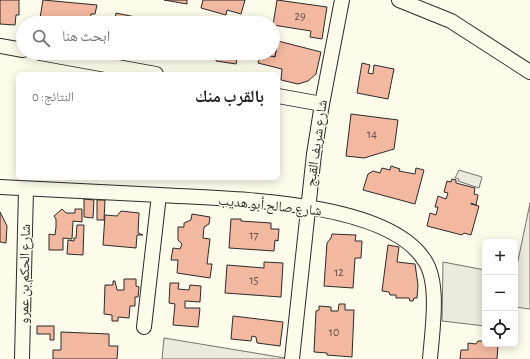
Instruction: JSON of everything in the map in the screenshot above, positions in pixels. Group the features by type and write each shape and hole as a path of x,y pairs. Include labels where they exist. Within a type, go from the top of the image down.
{"street":[{"name":"شارع شريف القبج","path":"292,359 308,207 322,104 342,0"},
{"path":"399,0 451,21 530,72"},
{"path":"0,46 16,49"},
{"path":"79,60 145,72"},
{"path":"280,96 322,104"},
{"name":"شارع صالح أبو هديب","path":"0,187 229,199 308,207 338,213 391,232 406,240 425,261 431,274 433,292 430,359"},
{"name":"شارع الحكم بن عمرو","path":"22,359 26,189"},
{"path":"144,327 159,195"}],"shaded area":[{"path":"459,170 482,177 479,188 458,181 459,179 455,178"},
{"path":"530,203 530,309 518,307 518,261"},
{"path":"443,262 482,269 482,326 442,321"},
{"path":"164,338 285,358 285,359 162,359"}],"building":[{"path":"0,0 19,0 19,15 16,15 15,25 0,24"},
{"path":"43,0 97,5 95,14 91,14 91,16 40,16"},
{"path":"164,0 187,0 187,4"},
{"path":"203,0 245,0 241,14 227,10 226,15 201,8"},
{"path":"277,0 327,7 322,39 310,37 311,31 280,26 280,16 274,16"},
{"path":"116,13 131,16 115,16"},
{"path":"280,42 321,52 316,74 308,81 298,84 281,80 282,69 258,63 259,60 280,60"},
{"path":"216,60 237,60 236,64"},
{"path":"362,63 370,65 368,73 373,74 374,65 394,69 388,99 357,93"},
{"path":"351,114 398,120 394,149 364,158 346,156"},
{"path":"391,166 400,169 399,171 415,174 416,168 424,170 415,204 363,190 368,174 373,171 380,173 382,168 390,170"},
{"path":"452,179 456,180 456,183 475,188 474,194 478,195 476,205 471,203 471,204 479,206 471,235 464,233 462,235 427,226 430,213 436,215 438,207 435,207 438,196 446,199 448,193 444,192 447,181 451,182"},
{"path":"84,199 94,200 93,218 84,217"},
{"path":"97,200 105,200 104,220 97,220"},
{"path":"62,209 66,213 75,213 75,209 82,209 82,222 73,221 72,239 63,238 63,250 49,250 49,234 55,235 56,219 54,216"},
{"path":"121,211 139,213 138,233 143,235 137,235 136,248 103,245 105,215 117,216"},
{"path":"0,212 7,226 6,243 0,242"},
{"path":"192,214 210,217 209,224 204,227 203,238 210,239 207,264 212,264 210,278 177,273 178,260 171,260 173,248 180,249 182,244 178,240 178,227 184,227 184,223 191,220"},
{"path":"231,219 271,223 271,229 279,229 278,241 275,240 274,251 229,248"},
{"path":"77,225 84,225 83,255 67,254 68,240 74,241 74,238 76,238"},
{"path":"332,234 356,235 355,241 362,241 361,258 355,258 353,288 324,286 327,243"},
{"path":"388,245 399,247 397,262 415,264 418,285 417,298 414,298 413,301 410,301 409,298 396,298 396,295 390,295 389,292 382,291"},
{"path":"264,262 283,263 281,297 225,293 227,265 264,268"},
{"path":"124,279 136,279 136,286 139,287 138,297 135,297 135,306 130,306 129,318 118,317 118,321 112,321 112,315 104,314 105,285 113,285 113,281 115,281 117,290 124,290"},
{"path":"170,283 179,283 178,289 189,290 190,285 201,286 200,302 185,301 185,308 200,308 198,327 173,325 175,304 169,303"},
{"path":"339,304 345,304 345,310 354,310 352,357 327,355 327,353 314,352 316,311 319,310 319,306 331,307 331,311 338,311"},
{"path":"233,316 283,322 280,346 257,343 256,337 252,336 251,341 231,339"},
{"path":"37,326 54,326 54,340 50,340 50,334 37,334"},
{"path":"61,332 109,334 109,346 118,346 117,359 53,359 53,350 61,350"},
{"path":"478,341 482,341 482,347 498,347 497,359 460,359 461,350 468,350 468,343 476,344"}]}
